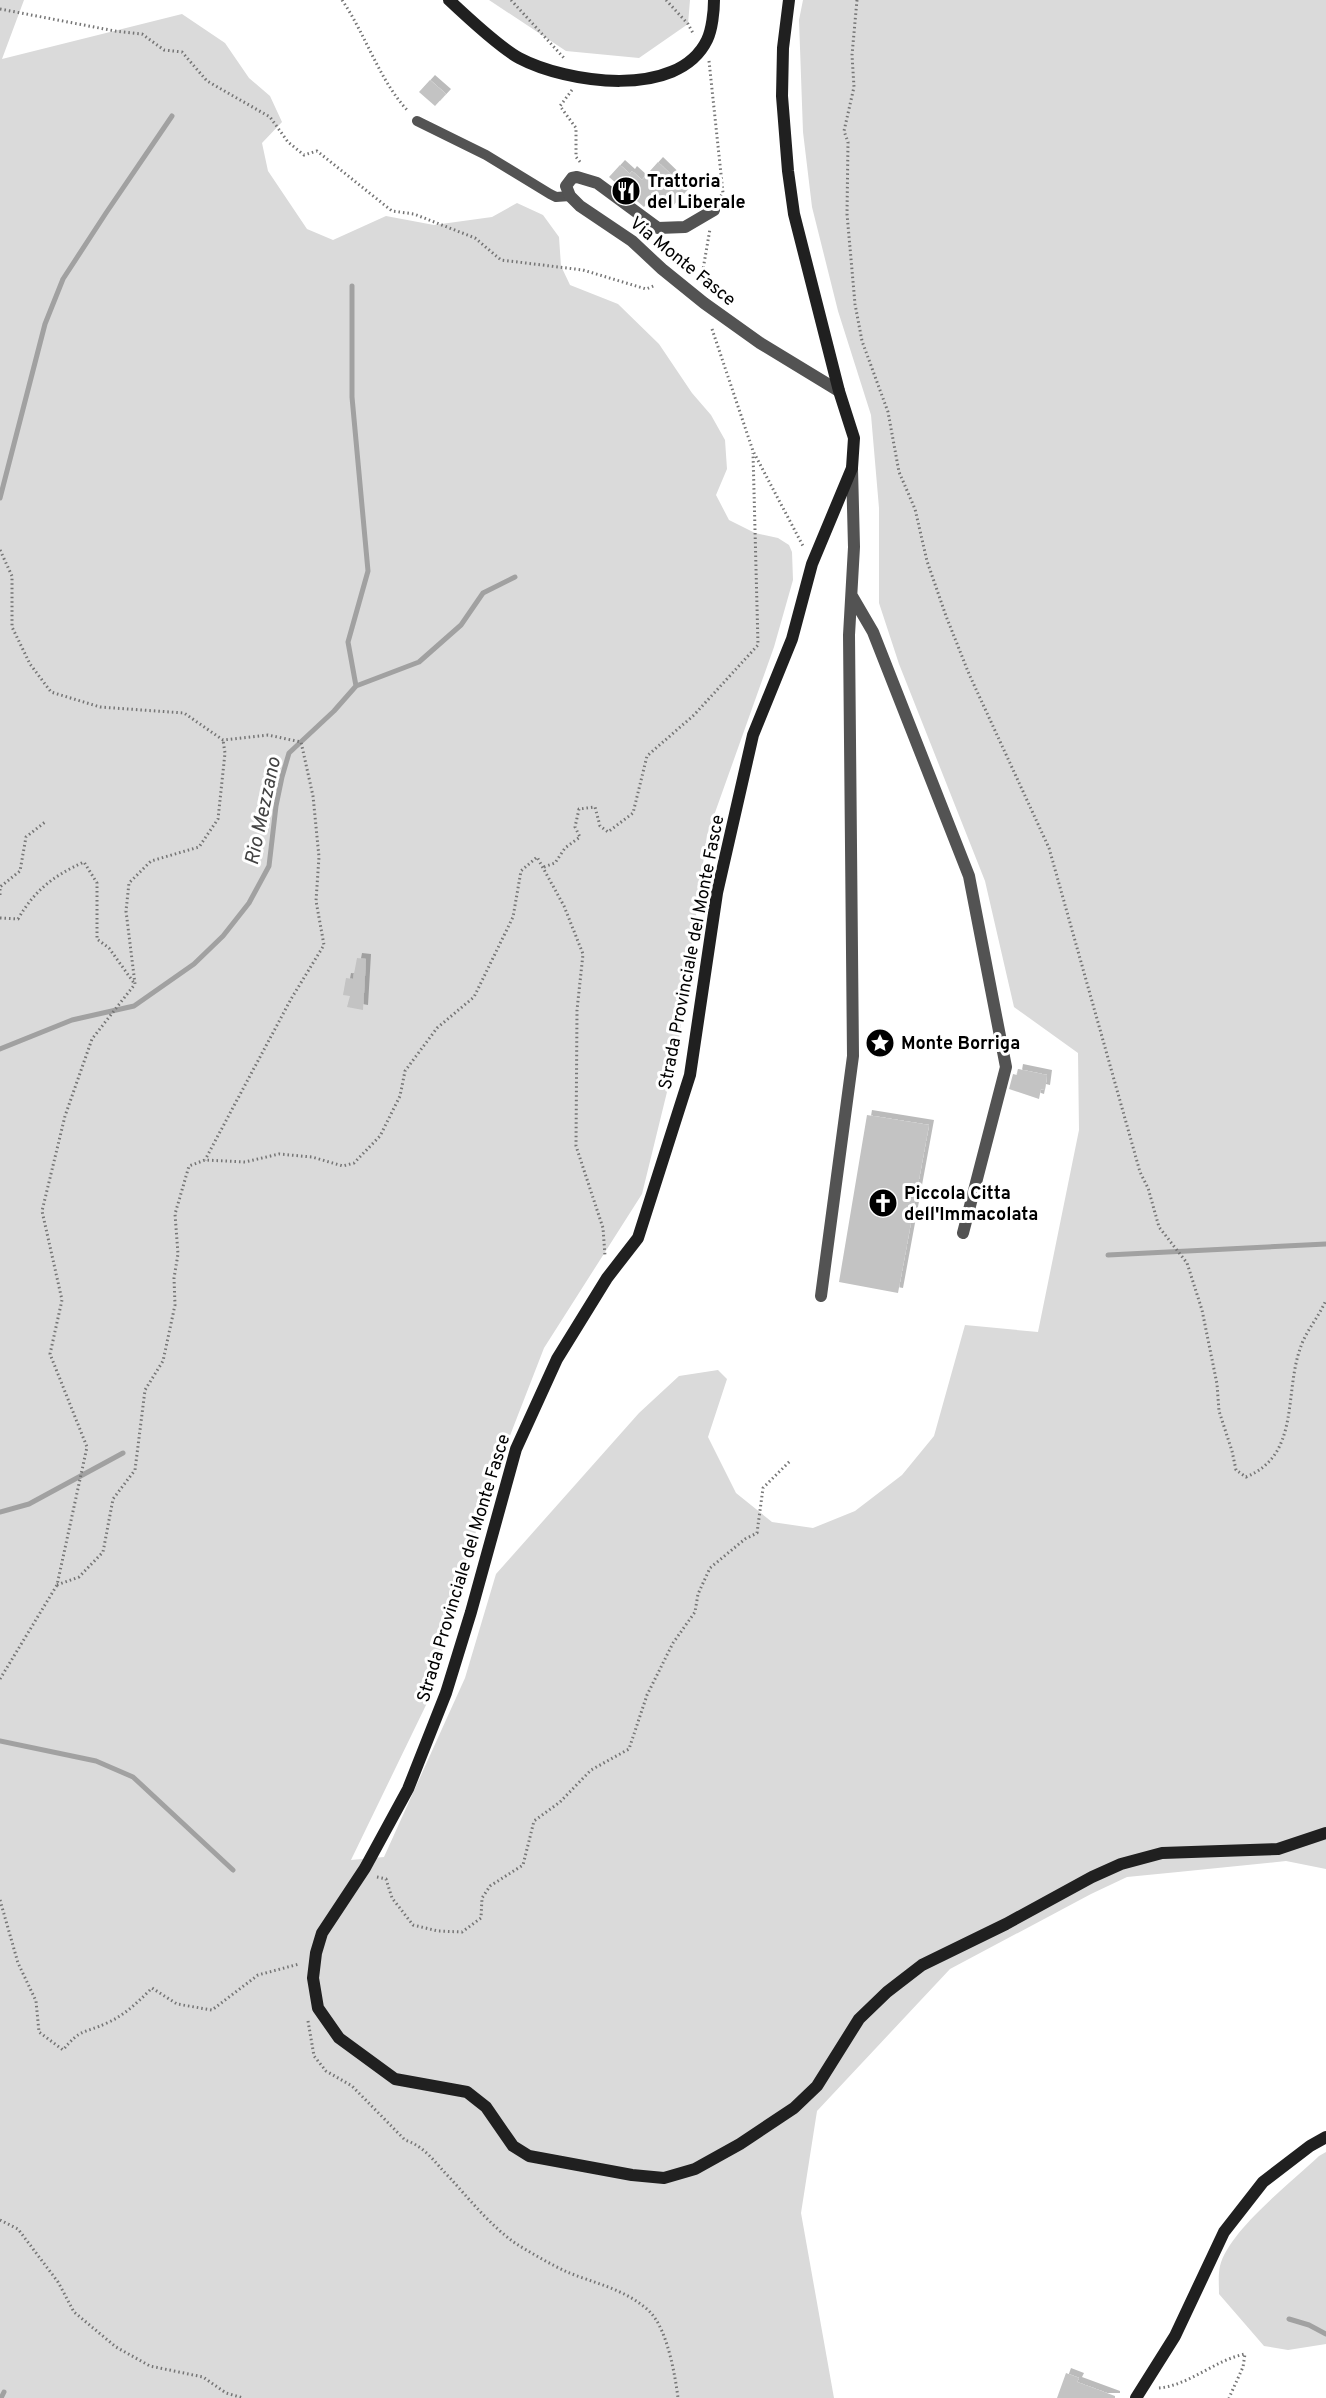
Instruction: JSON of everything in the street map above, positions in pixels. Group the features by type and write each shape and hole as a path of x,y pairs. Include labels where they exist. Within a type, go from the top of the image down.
{"main road":[{"path":"449,0 517,57 543,68 582,78 633,82 662,76 692,60 707,40 714,0"},
{"name":"Strada Provinciale del Monte Fasce","path":"789,0 783,48 782,96 788,171 794,213 854,438 852,468 812,564 792,639 753,735 717,893 690,1075 638,1238 607,1278 557,1359 516,1449 446,1693 408,1789 365,1868 322,1934 316,1953 314,1977 318,2008 339,2038 395,2079 467,2092 486,2107 513,2146 529,2156 632,2175 664,2178 695,2169 740,2144 794,2108 817,2086 859,2019 887,1992 922,1965 1121,1864 1162,1853 1278,1849 1326,1833"},
{"path":"1138,2393 1175,2336 1224,2232 1263,2182 1310,2146 1326,2137"}],"street":[{"name":"Via Monte Fasce","path":"714,210 685,227 658,228 597,183 577,177 568,181 566,186 570,196 580,206 632,241 704,303 760,343 840,391"},
{"path":"821,1296 853,1056 849,635 854,547 852,468"},
{"path":"852,596 873,632 969,876 1006,1067 963,1233"}],"lane":[{"path":"417,121 486,155 556,197 570,196"}],"path":[{"path":"342,0 395,96 417,121"},
{"path":"511,0 582,78 560,106 576,128 576,157 597,183"},
{"path":"666,0 688,24 698,43 707,40"},
{"path":"857,0 852,55 854,87 844,131 848,142 847,214 850,264 862,341 888,412 899,472 915,509 927,561 946,615 969,674 1048,848 1140,1172 1148,1188 1159,1227 1187,1263 1202,1310 1217,1384 1219,1411 1236,1470 1246,1477 1261,1471 1282,1447 1300,1348 1320,1315 1326,1300"},
{"path":"0,9 115,31 142,33 164,50 182,52 207,81 270,117 288,142 304,154 317,151 392,211 414,214 475,238 501,260 583,270 646,289 662,283 662,269"},
{"path":"544,867 555,862 565,848 580,837 575,827 579,809 595,807 600,826 608,832 633,813 647,756 694,715 758,645 753,451"},
{"path":"0,550 12,576 12,627 30,664 51,692 100,707 184,713 223,740 268,735 302,742 313,796 319,857 316,901 324,945 291,999 205,1160"},
{"path":"0,1679 57,1585 87,1447 50,1354 62,1300 42,1211 65,1116 92,1039 135,984 126,911 129,883 151,861 199,847 218,819 225,753 223,740"},
{"path":"0,895 0,887 20,871 26,837 45,822"},
{"path":"57,1585 79,1577 103,1552 113,1498 135,1470 145,1389 163,1361 175,1305 174,1278 178,1254 175,1214 189,1166 205,1160 245,1162 279,1154 312,1157 344,1166 354,1163 380,1136 400,1096 405,1071 437,1028 474,997 513,917 522,871 537,857 564,906 583,954 577,1010 576,1146 603,1228 607,1278"},
{"path":"0,918 18,920 27,904 58,873 84,862 97,883 97,939 110,948 135,984"},
{"path":"373,1883 377,1877 386,1879 392,1898 413,1925 438,1931 462,1932 481,1918 482,1898 490,1886 523,1865 534,1821 560,1802 591,1770 629,1749 647,1695 673,1643 695,1611 698,1594 710,1568 745,1539 758,1533 763,1488 790,1460"},
{"path":"0,1900 18,1963 36,2001 39,2032 63,2050 77,2034 107,2023 130,2009 152,1988 177,2004 212,2010 258,1975 309,1961 316,1953"},
{"path":"307,2014 314,2056 326,2071 352,2086 405,2140 417,2144 433,2157 476,2206 514,2241 565,2271 629,2296 650,2312 660,2327 675,2378 678,2398"},
{"path":"0,2220 18,2229 58,2282 74,2312 116,2347 150,2366 202,2378 226,2393 243,2398"},
{"path":"1138,2393 1164,2388 1188,2379 1229,2357 1245,2354 1243,2367 1229,2398"}],"shaded area":[{"path":"0,0 24,0 2,59 182,14 225,43 249,78 270,96 282,122 262,143 268,171 307,229 333,240 386,216 434,225 492,217 517,203 543,215 559,237 561,266 570,285 618,304 659,344 692,393 711,415 725,440 727,469 716,495 729,520 755,533 778,538 789,545 792,552 793,580 774,647 707,835 678,1047 642,1194 544,1348 485,1500 427,1703 351,1860 384,1857 465,1678 496,1574 639,1413 679,1376 718,1370 727,1379 708,1437 736,1493 772,1522 813,1528 855,1511 902,1475 934,1436 965,1325 1038,1332 1079,1130 1078,1053 1014,1007 985,881 899,664 879,603 879,508 871,415 838,311 812,207 803,132 799,20 803,0 1326,0 1326,1869 1286,1861 1127,1877 1091,1894 950,1969 817,2111 801,2213 834,2398 0,2398"},
{"path":"489,0 690,0 688,24 639,58 566,51"},
{"path":"1326,2152 1326,2344 1288,2350 1264,2346 1219,2294 1220,2266 1235,2237 1248,2222"}],"building":[{"path":"430,80 446,94 435,106 419,92"},
{"path":"658,162 687,190 672,207 657,193 644,207 609,177 620,165 630,174 632,171 642,180"},
{"path":"357,958 366,959 363,1010 347,1007 350,996 343,995 346,978 353,979"},
{"path":"1018,1069 1047,1075 1045,1090 1041,1089 1039,1099 1009,1089 1013,1074 1017,1075"},
{"name":"Piccola Citta dell'Immacolata","path":"867,1115 929,1125 898,1293 839,1282"},
{"path":"1066,2373 1079,2378 1077,2382 1115,2396 1115,2398 1057,2398"}],"waterway":[{"path":"0,498 45,324 63,279 172,116"},
{"path":"352,286 352,397 368,571 348,642 356,686"},
{"name":"Rio Mezzano","path":"0,1049 72,1020 134,1006 194,964 223,936 249,903 269,866 276,806 289,753 334,711 356,686 419,662 461,625 483,593 515,577"},
{"path":"1108,1255 1326,1244"},
{"path":"0,1512 29,1504 123,1453"},
{"path":"0,1741 96,1761 133,1777 233,1870"},
{"path":"1289,2319 1309,2325 1326,2334"},
{"path":"1,2398 4,2392"}],"place":[{"name":"Trattoria del Liberale","path":"626,191"},
{"name":"Monte Borriga","path":"880,1043"},
{"name":"Piccola Citta dell'Immacolata","path":"883,1203"}]}
